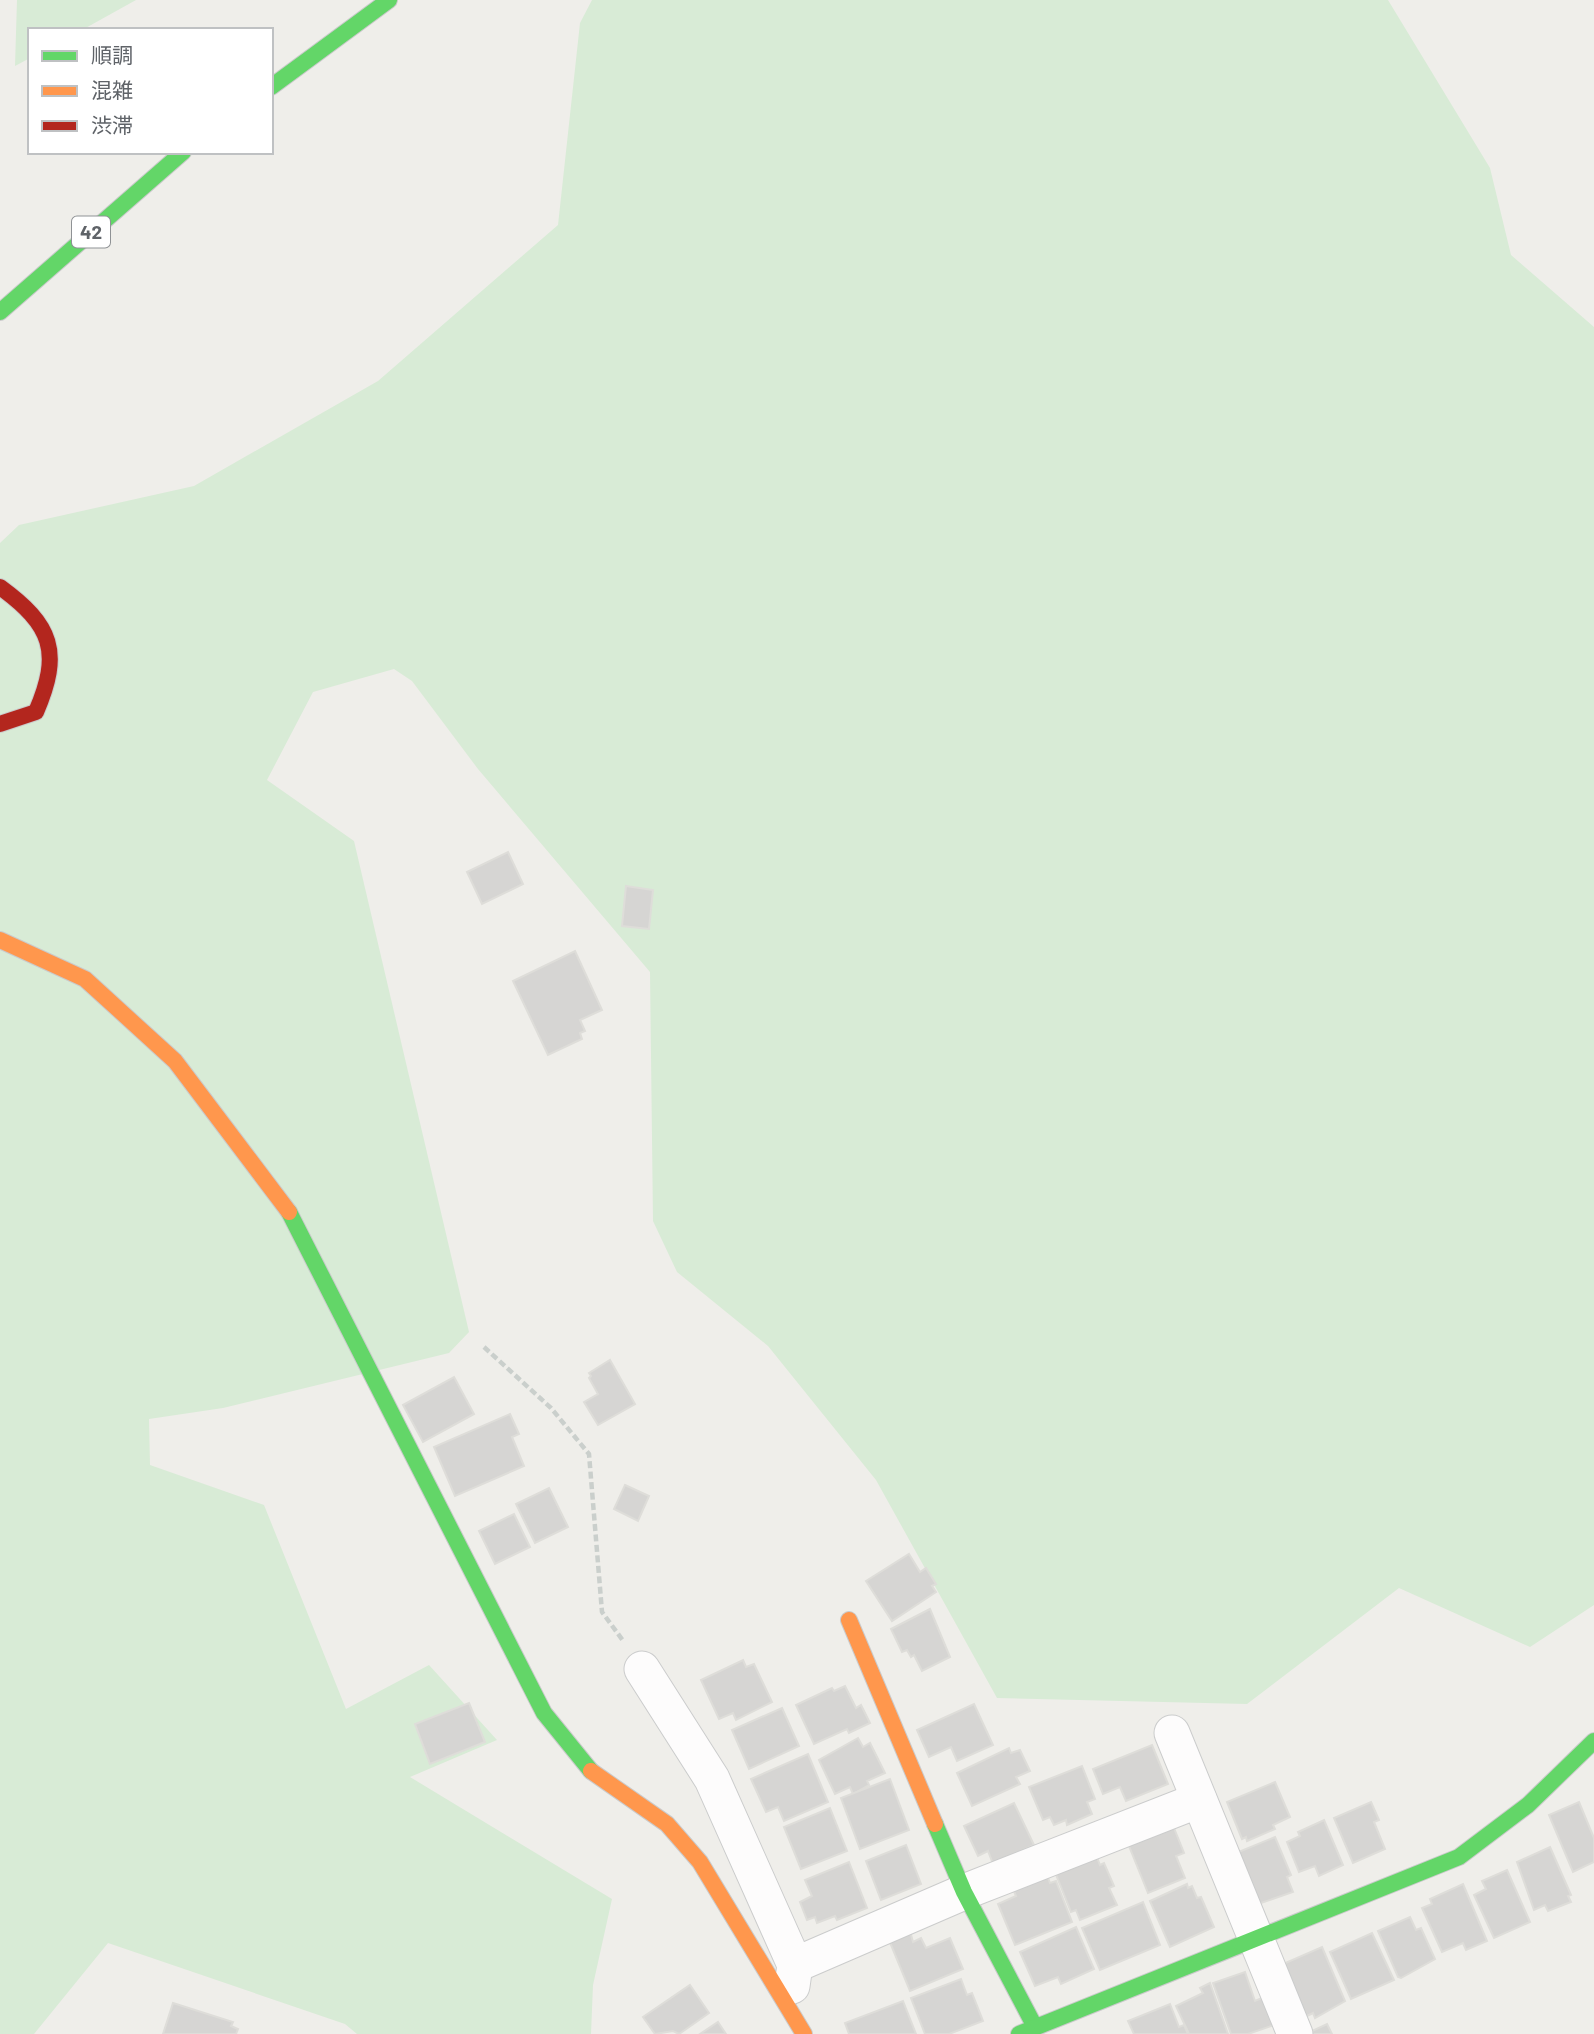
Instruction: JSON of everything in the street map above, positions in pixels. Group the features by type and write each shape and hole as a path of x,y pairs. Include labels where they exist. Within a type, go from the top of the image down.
{"main road":[{"path":"273,86 389,0"},
{"name":"42","path":"0,312 181,154"},
{"path":"0,587 26,605 42,623 52,665 48,689 36,712 0,723"},
{"path":"0,940 85,979 174,1061 294,1218 544,1713 590,1770 667,1824 700,1862 797,2022"},
{"path":"849,1620 964,1892 1035,2027"},
{"path":"1019,2034 1459,1857 1528,1805 1594,1741"}],"street":[{"path":"642,1669 712,1779 795,1965 797,2022"},
{"path":"1172,1733 1295,2034"},
{"path":"795,1965 964,1892 1199,1800"}],"path":[{"path":"484,1347 551,1408 589,1454 602,1612 642,1669"}],"green space":[{"path":"17,0 136,0 86,28 28,28 28,59 15,66"},
{"path":"592,0 1388,0 1490,168 1511,255 1594,327 1594,1605 1530,1647 1399,1588 1247,1704 997,1698 876,1480 768,1346 677,1272 653,1221 650,972 478,769 412,681 394,669 313,692 267,780 354,841 469,1332 449,1353 223,1408 149,1419 150,1465 264,1505 346,1709 429,1665 497,1740 410,1777 612,1899 593,1985 591,2034 357,2034 345,2024 108,1943 34,2034 0,2034 0,543 19,525 194,486 378,381 558,225 580,23"}],"building":[{"path":"508,852 523,884 482,904 467,872"},
{"path":"626,886 653,890 649,929 622,926"},
{"path":"575,951 602,1010 580,1020 585,1031 580,1033 582,1039 548,1055 513,981"},
{"path":"610,1360 635,1404 598,1425 584,1402 598,1394 589,1373"},
{"path":"454,1377 474,1414 423,1442 403,1405"},
{"path":"510,1414 519,1434 512,1437 524,1466 455,1496 434,1447"},
{"path":"625,1485 649,1496 638,1521 614,1509"},
{"path":"549,1488 568,1527 535,1543 516,1504"},
{"path":"514,1514 530,1547 495,1564 479,1531"},
{"path":"909,1554 920,1572 926,1568 936,1584 932,1586 936,1592 892,1621 866,1581"},
{"path":"930,1609 950,1657 922,1671 914,1655 911,1657 907,1650 902,1652 891,1629"},
{"path":"743,1660 746,1667 754,1664 772,1702 736,1720 733,1713 719,1719 701,1680"},
{"path":"845,1686 856,1708 861,1705 870,1723 849,1733 847,1729 814,1744 796,1705 832,1688 834,1691"},
{"path":"469,1703 485,1742 430,1764 415,1724"},
{"path":"974,1704 993,1745 957,1761 951,1747 929,1757 917,1730"},
{"path":"782,1708 799,1746 749,1769 732,1730"},
{"path":"858,1738 863,1747 870,1743 885,1773 867,1781 869,1785 853,1794 850,1787 835,1794 819,1760"},
{"path":"1152,1745 1168,1784 1126,1801 1120,1787 1103,1794 1093,1769"},
{"path":"1009,1748 1011,1753 1020,1750 1030,1771 1016,1777 1020,1784 972,1806 957,1773"},
{"path":"808,1754 828,1802 784,1821 778,1807 766,1812 751,1779"},
{"path":"1082,1766 1095,1799 1087,1802 1092,1814 1067,1825 1066,1820 1054,1825 1050,1817 1043,1820 1029,1787"},
{"path":"890,1779 909,1830 860,1849 841,1798"},
{"path":"1275,1782 1290,1817 1273,1825 1275,1829 1247,1841 1246,1837 1242,1839 1227,1802"},
{"path":"1371,1802 1379,1820 1374,1822 1385,1849 1353,1863 1334,1818"},
{"path":"1579,1802 1594,1838 1594,1862 1573,1872 1549,1815"},
{"path":"1014,1803 1034,1845 993,1864 988,1851 978,1856 964,1826"},
{"path":"830,1808 847,1851 801,1869 784,1827"},
{"path":"1324,1820 1343,1865 1319,1876 1315,1866 1299,1872 1287,1842 1300,1836 1298,1832"},
{"path":"1172,1823 1184,1853 1176,1856 1185,1878 1148,1893 1127,1841"},
{"path":"1275,1837 1291,1875 1287,1877 1293,1892 1258,1904 1236,1853"},
{"path":"906,1845 921,1884 881,1900 866,1861"},
{"path":"1550,1847 1571,1895 1568,1896 1571,1902 1548,1911 1545,1905 1534,1910 1517,1862"},
{"path":"1096,1855 1100,1865 1104,1863 1114,1886 1109,1888 1117,1905 1080,1920 1076,1910 1071,1912 1055,1872"},
{"path":"849,1862 867,1908 837,1920 835,1916 817,1923 815,1917 807,1920 800,1902 812,1896 805,1880"},
{"path":"1507,1870 1530,1922 1494,1938 1474,1895 1486,1889 1482,1881"},
{"path":"1047,1875 1050,1883 1056,1881 1072,1922 1015,1945 998,1904 1016,1896 1013,1889"},
{"path":"1187,1884 1188,1888 1192,1886 1197,1898 1201,1897 1214,1927 1170,1947 1150,1901"},
{"path":"1463,1884 1487,1941 1466,1950 1463,1943 1442,1952 1422,1908 1432,1904 1430,1899"},
{"path":"1143,1902 1160,1945 1100,1970 1082,1928"},
{"path":"1410,1917 1416,1930 1421,1928 1435,1959 1401,1978 1398,1977 1378,1931"},
{"path":"1076,1927 1094,1969 1061,1984 1058,1977 1035,1986 1020,1952"},
{"path":"910,1931 913,1942 921,1938 926,1948 950,1938 963,1969 910,1991 889,1940"},
{"path":"1372,1933 1394,1980 1351,1999 1330,1952"},
{"path":"1322,1947 1345,2001 1315,2018 1313,2013 1301,2019 1283,1964"},
{"path":"1245,1972 1255,2001 1264,1997 1274,2025 1248,2034 1231,2034 1213,1983"},
{"path":"961,1979 967,1995 972,1993 983,2021 949,2034 925,2034 911,1998"},
{"path":"1210,1983 1228,2034 1189,2034 1176,2006 1203,1993 1200,1988"},
{"path":"690,1985 709,2013 679,2034 673,2031 655,2034 643,2017"},
{"path":"903,2001 916,2034 849,2034 845,2023"},
{"path":"173,2003 233,2022 231,2026 238,2029 236,2034 163,2034"},
{"path":"1170,2004 1179,2027 1184,2025 1188,2034 1134,2034 1128,2021"},
{"path":"718,2022 726,2034 700,2034"},
{"path":"1327,2024 1332,2034 1313,2034 1312,2031"}],"traffic: fast":[{"path":"273,86 389,0"},
{"path":"0,312 181,154"},
{"path":"289,1212 544,1713 591,1771"},
{"path":"1019,2034 1459,1857 1528,1805 1594,1741"},
{"path":"935,1824 964,1892 1035,2027"}],"traffic: slow":[{"path":"0,940 85,979 175,1061 289,1212"},
{"path":"849,1620 935,1824"},
{"path":"591,1771 667,1824 700,1862 804,2034"}],"traffic: jam":[{"path":"0,587 18,601 41,627 50,656 49,672 36,712 0,724"}]}
